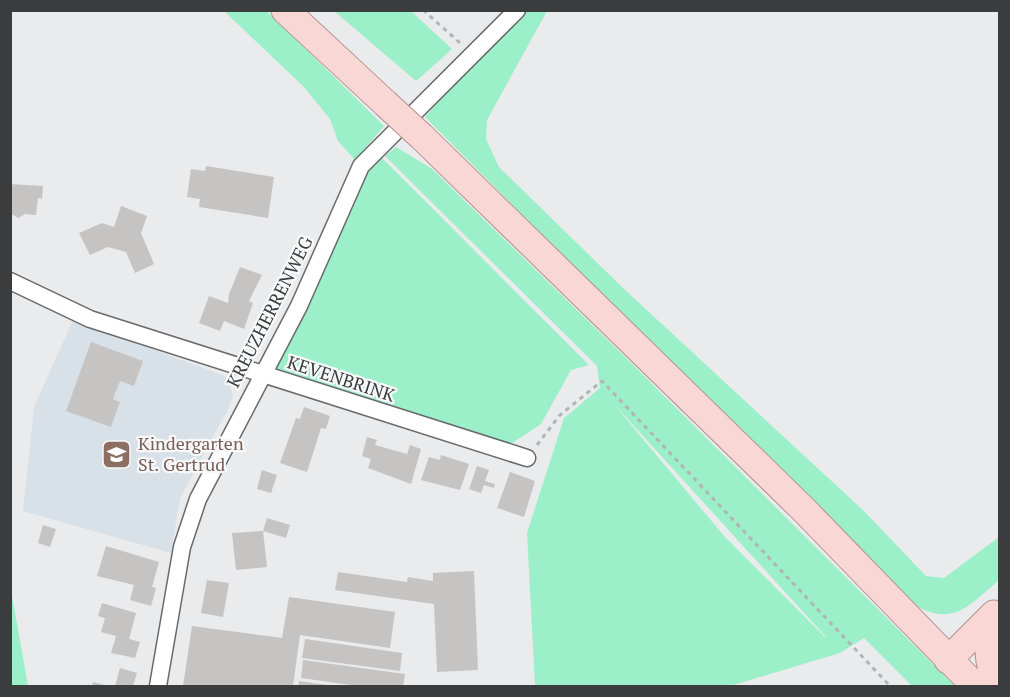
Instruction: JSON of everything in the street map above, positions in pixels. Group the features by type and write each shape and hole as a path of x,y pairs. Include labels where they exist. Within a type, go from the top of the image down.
{"main road":[{"path":"285,10 422,137 804,510 975,687"},
{"path":"948,660 996,612"},
{"path":"996,612 987,641 988,657 997,687"}],"street":[{"name":"KREUZHERRENWEG","path":"158,687 182,547 198,499 261,374 299,306 361,166 517,10"},
{"name":"KEVENBRINK","path":"10,281 90,319 527,458"}],"path":[{"path":"423,10 473,54"},
{"path":"527,458 560,415 602,381 890,687"}],"shaded area":[{"name":"Kindergarten St. Gertrud","path":"73,320 225,376 230,384 233,396 228,409 180,498 171,553 23,511 34,407"}],"green space":[{"path":"224,11 267,11 384,126 355,160 338,141 330,119 303,86"},
{"path":"334,11 411,11 452,49 416,81"},
{"path":"517,11 547,11 487,120 486,139 499,167 624,289 864,511 926,576 944,578 999,537 999,580 976,600 957,612 947,614 922,609 907,601 425,117"},
{"path":"396,147 432,169 623,355 955,686 912,686 864,638 840,653 730,686 535,686 527,533 564,418 600,388 597,366 385,156","holes":["612,402 826,637 724,536"]},
{"path":"380,156 589,365 571,370 541,424 509,445 275,373 345,205 364,171"},
{"path":"11,590 28,686 11,686"}],"building":[{"path":"206,166 274,177 268,218 199,207 200,199 187,197 191,169 205,171"},
{"path":"10,184 43,186 42,199 38,198 36,215 25,214 18,218 10,213"},
{"path":"121,206 147,216 141,233 154,264 135,273 126,252 108,247 90,255 79,233 102,223 114,227"},
{"path":"240,267 262,275 249,301 253,303 244,329 224,321 220,331 199,323 209,296 228,303 229,294"},
{"path":"91,342 143,361 134,386 120,381 113,399 120,402 111,427 66,411"},
{"path":"304,407 330,416 326,429 321,428 307,472 280,463 296,418 300,419"},
{"path":"367,437 377,440 375,445 407,454 410,445 421,449 411,484 368,468 371,459 362,456"},
{"path":"441,455 469,464 460,490 421,480 429,457 440,460"},
{"path":"477,466 489,470 485,481 495,484 494,488 484,485 481,493 469,489"},
{"path":"262,470 277,475 271,493 257,489"},
{"path":"510,472 535,481 524,517 497,508"},
{"path":"267,518 290,525 286,538 263,531"},
{"path":"43,525 56,529 50,547 38,543"},
{"path":"263,531 267,567 236,570 232,533"},
{"path":"106,546 159,562 152,587 156,588 151,606 130,600 134,585 97,576"},
{"path":"474,571 478,670 437,672 434,604 335,590 338,572 407,582 408,577 433,581 433,573"},
{"path":"207,580 229,583 223,617 201,613"},
{"path":"289,597 395,612 390,648 300,635 293,686 183,686 192,626 282,638"},
{"path":"102,603 136,613 129,639 140,642 135,658 111,653 116,636 101,632 105,618 98,616"},
{"path":"305,639 402,653 400,671 302,658"},
{"path":"303,660 405,674 403,686 358,686 301,678"},
{"path":"120,668 137,673 133,686 115,686"},
{"path":"299,681 328,685 328,686 298,686"},
{"path":"93,682 109,686 92,686"}],"place":[{"name":"Kindergarten St. Gertrud","path":"117,454"}]}
